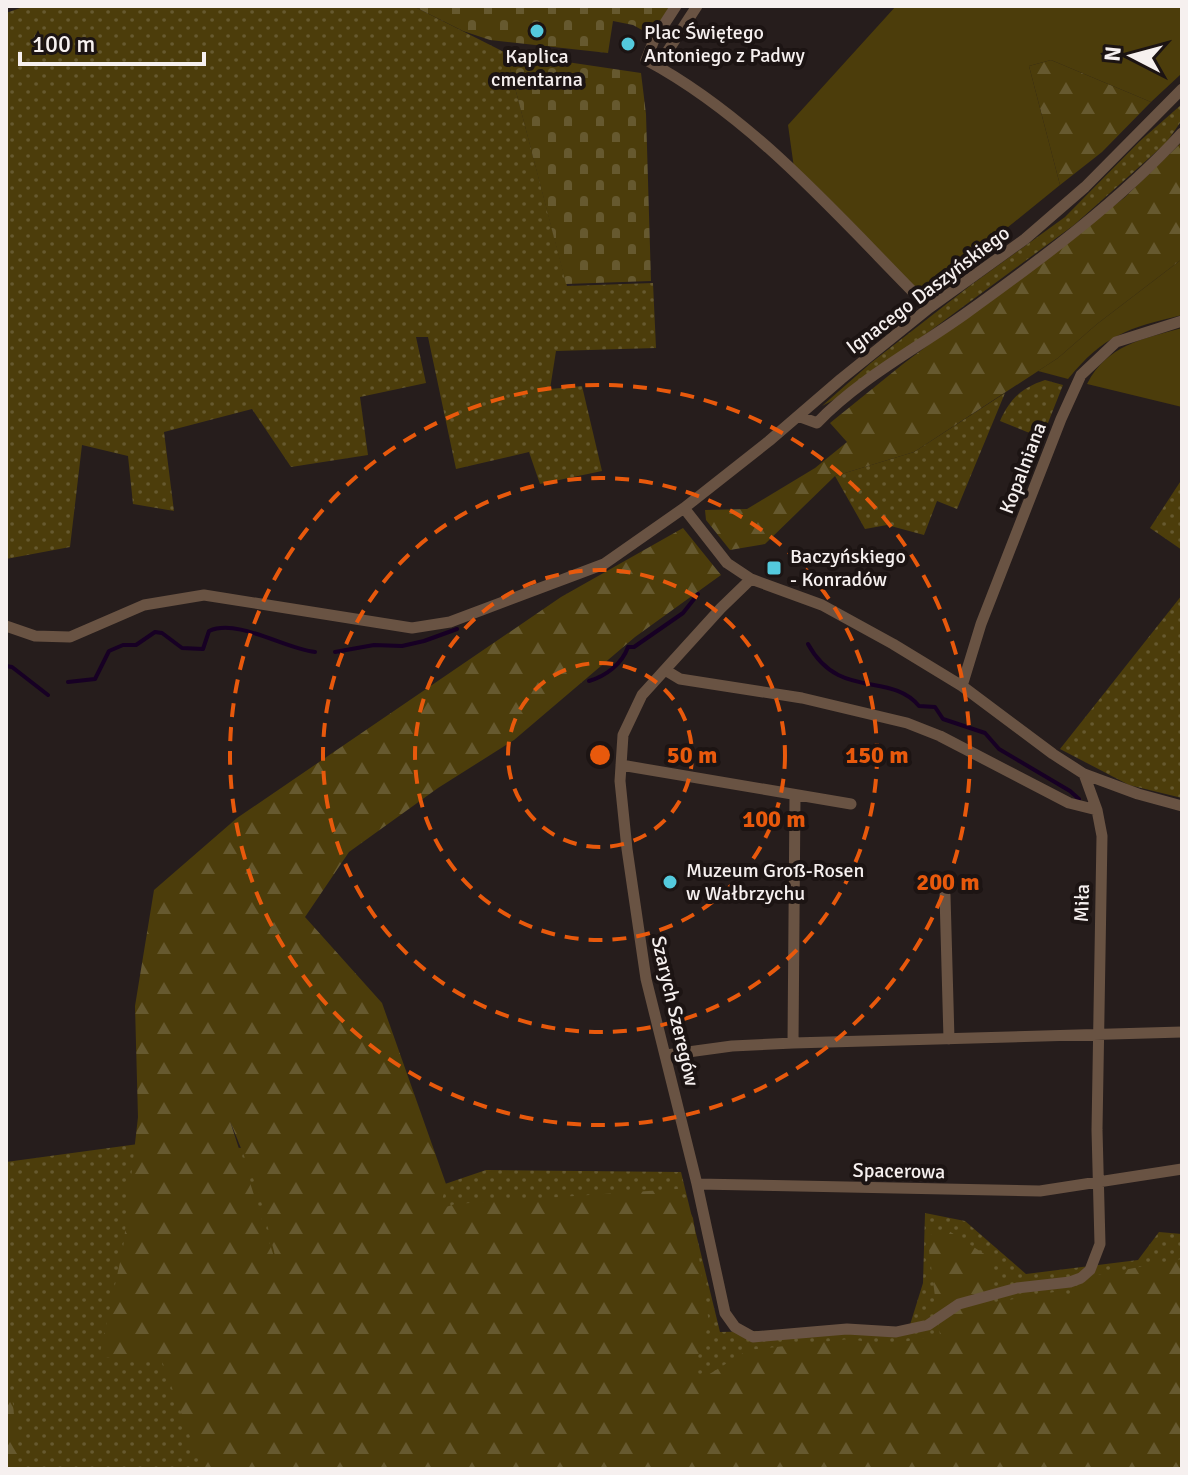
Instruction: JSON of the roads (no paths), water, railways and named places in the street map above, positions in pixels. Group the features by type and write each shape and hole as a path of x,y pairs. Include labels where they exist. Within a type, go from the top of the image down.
{"street":[{"path":"676,6 654,40 646,60 673,74 738,123 782,162 929,308"},
{"path":"658,66 697,6"},
{"name":"Ignacego Daszyńskiego","path":"6,626 35,636 70,637 144,605 204,595 412,628 450,622 604,564 684,508 929,308 1025,239 1085,187 1182,89"},
{"path":"798,416 817,423 870,379 967,313 1144,174 1182,133"},
{"name":"Kopalniana","path":"962,686 981,624 1081,375 1116,342 1182,321"},
{"path":"684,508 727,563 751,579 822,605 962,686 1084,774 1182,806"},
{"name":"Szarych Szeregów","path":"751,579 642,695 623,735 621,765 621,799 642,954 725,1313 735,1327 753,1337 847,1329 896,1332 928,1325 941,1314 969,1301 1017,1288 1070,1282 1090,1270 1100,1244 1099,1180"},
{"path":"665,670 680,679 802,698 907,723 940,736 1069,803 1097,810"},
{"path":"621,765 851,804"},
{"name":"Miła","path":"1084,774 1097,810 1102,836 1099,1180"},
{"path":"793,1043 795,796"},
{"path":"945,895 949,1039"},
{"path":"666,1055 732,1046 793,1043 1182,1032"},
{"name":"Spacerowa","path":"697,1184 1009,1192 1040,1191 1182,1169"}],"waterway":[{"path":"589,681 613,668 628,647 634,647 683,613 698,594"},
{"path":"68,682 95,679 109,651 123,645 136,645 155,632 162,633 182,648 203,649 209,631 234,628 315,652"},
{"path":"335,652 374,645 402,646 457,629"},
{"path":"808,644 820,662 834,673 894,690 919,706 935,707 943,719 985,733 999,749 1079,799"},
{"path":"6,666 12,667 48,695"}],"place":[{"name":"Kaplica cmentarna","path":"537,31"},
{"name":"Plac Świętego Antoniego z Padwy","path":"628,44"},
{"name":"Baczyńskiego - Konradów","path":"774,568"},
{"name":"Muzeum Groß-Rosen w Wałbrzychu","path":"670,882"}]}
